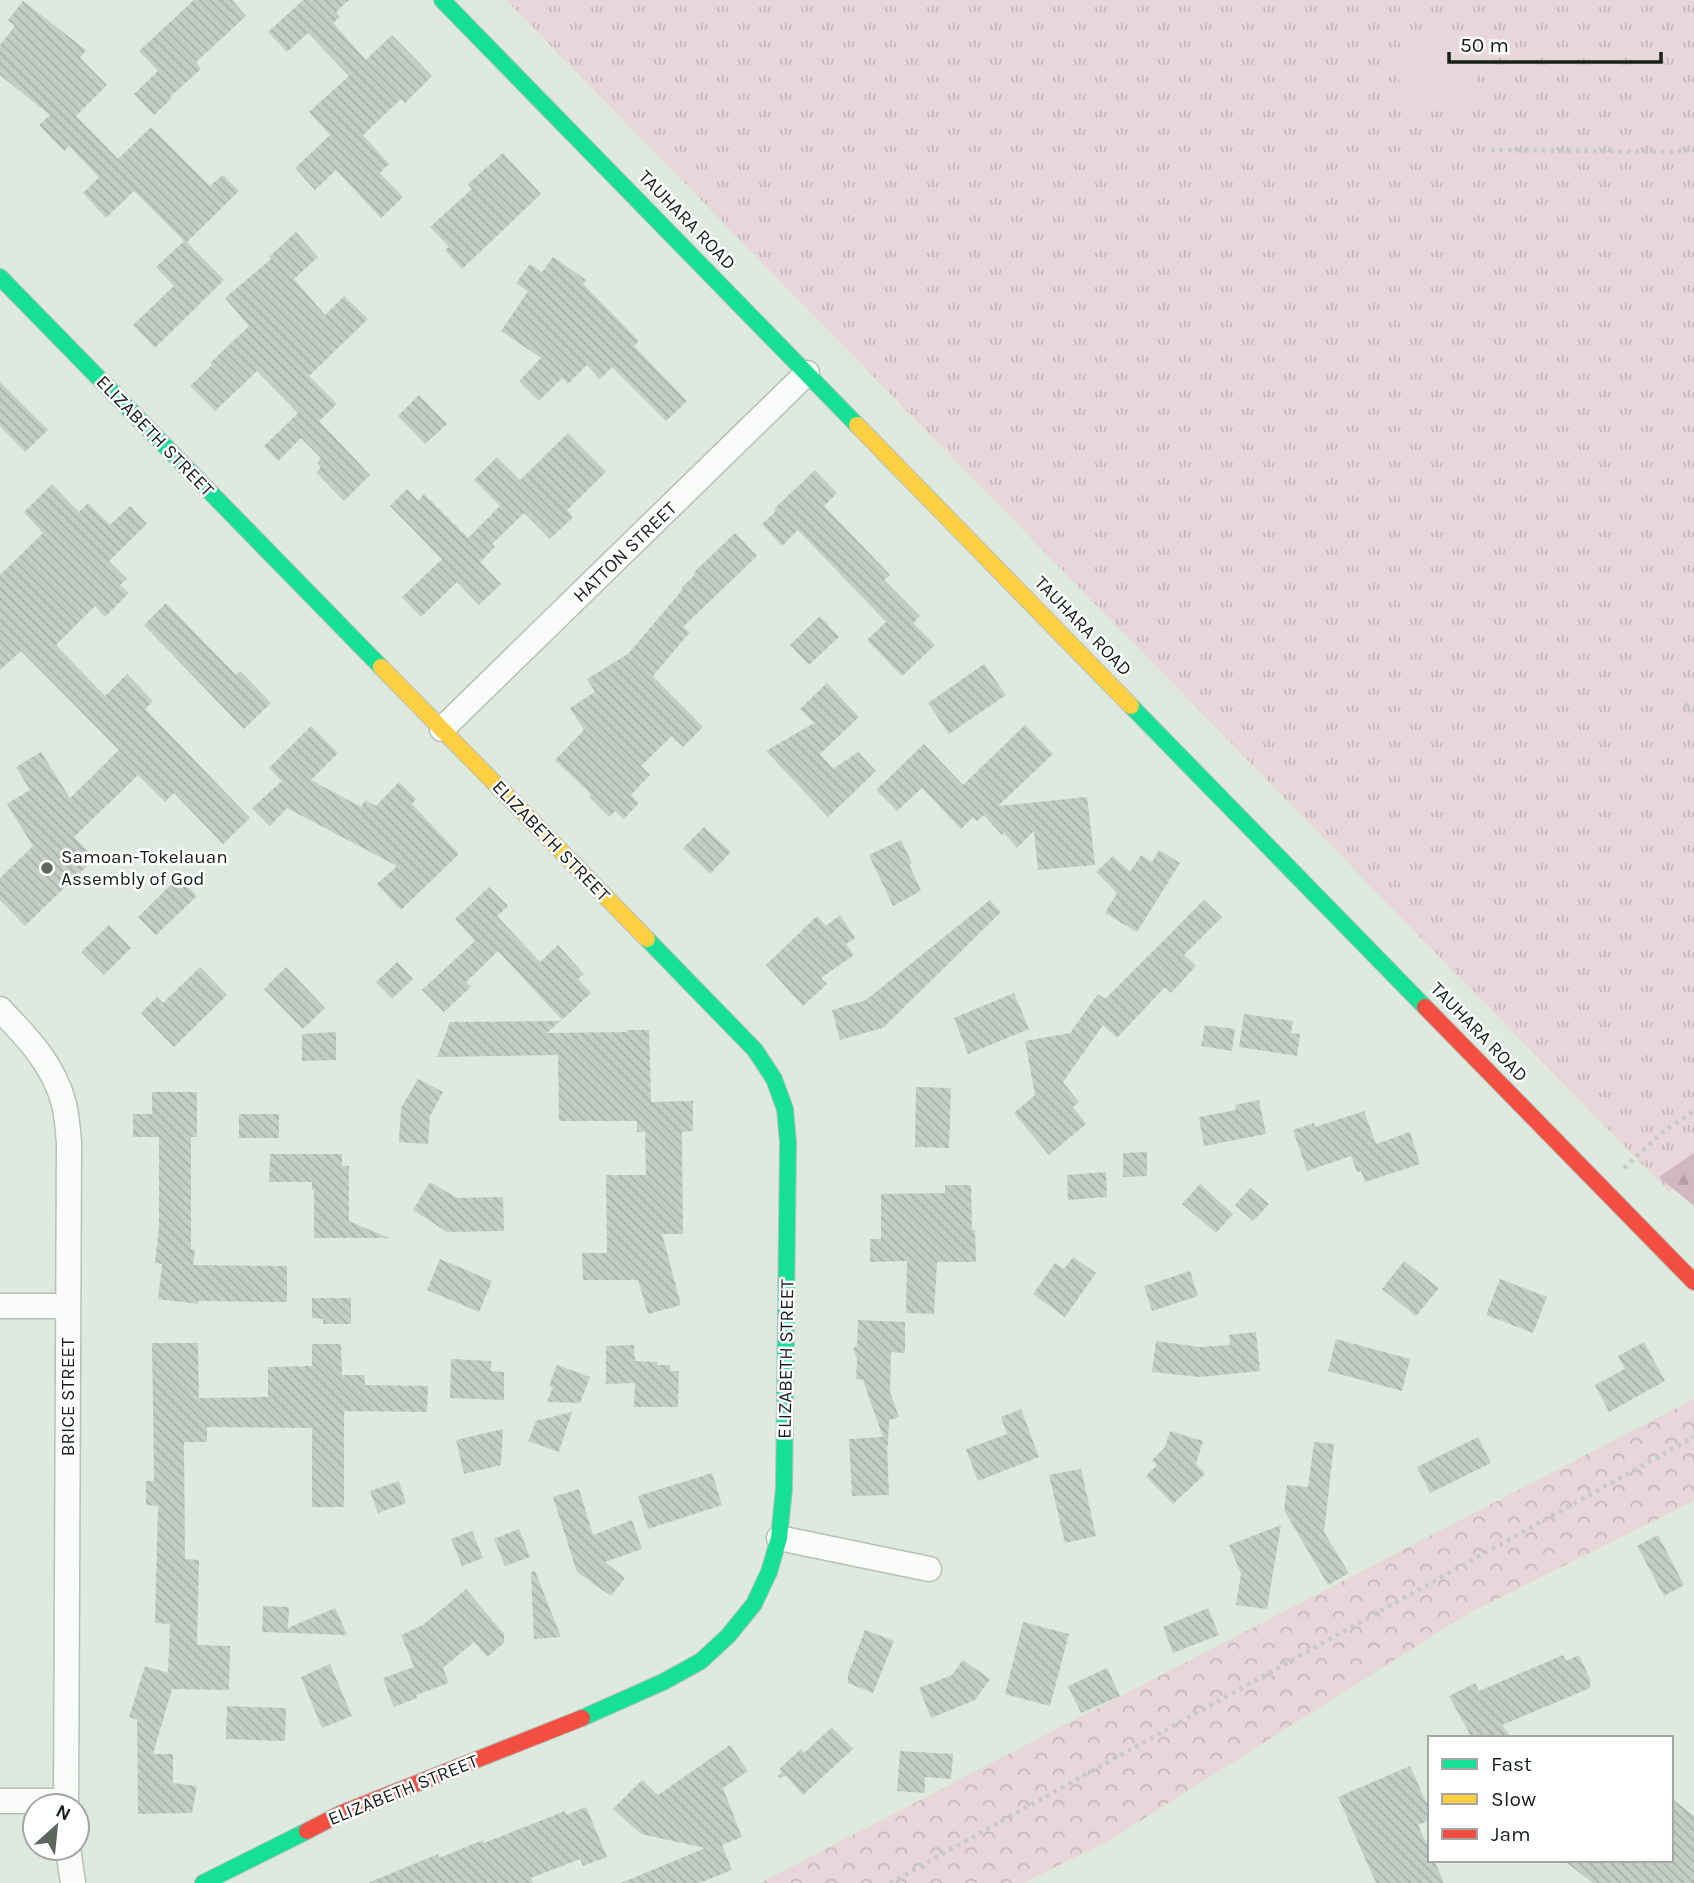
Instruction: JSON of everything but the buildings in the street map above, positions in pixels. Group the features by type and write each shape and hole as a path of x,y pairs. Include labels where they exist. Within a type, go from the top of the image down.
{"street":[{"name":"TAUHARA ROAD","path":"442,0 1694,1282"},
{"name":"ELIZABETH STREET","path":"0,277 755,1050 774,1079 785,1109 788,1142 785,1488 779,1538 769,1572 754,1604 728,1636 701,1661 663,1682 618,1703 342,1813 203,1883"},
{"name":"HATTON STREET","path":"442,729 807,373"},
{"name":"BRICE STREET","path":"0,1009 27,1037 52,1072 64,1105 69,1143 66,1792"},
{"path":"0,1306 68,1306"},
{"path":"779,1538 929,1569"},
{"path":"0,1801 21,1802"},
{"path":"70,1862 73,1883"}],"path":[{"path":"1491,150 1673,152 1694,149"},
{"path":"1685,704 1694,711"},
{"path":"1602,1188 1665,1130 1694,1111"},
{"path":"890,1883 1694,1437"}],"green space":[{"path":"506,0 1694,0 1694,1168 1669,1192"},
{"path":"1442,28 1471,42 1480,61 1479,72 1476,83 1463,100 1454,107 1433,111 1418,105 1406,94 1398,74 1407,45 1419,35"},
{"path":"1694,1153 1694,1206 1659,1177"},
{"path":"1694,1399 1694,1501 1469,1613 1108,1841 1023,1883 760,1883"}],"traffic: fast":[{"path":"442,0 857,425"},
{"path":"0,277 381,667"},
{"path":"1131,706 1425,1007"},
{"path":"582,1718 663,1682 701,1661 728,1636 754,1604 769,1572 779,1538 784,1488 788,1142 785,1109 774,1079 755,1050 647,939"},
{"path":"203,1883 307,1831"}],"traffic: slow":[{"path":"857,425 1131,706"},
{"path":"381,667 647,939"}],"traffic: jam":[{"path":"1425,1007 1694,1282"},
{"path":"307,1831 342,1813 582,1718"}],"place":[{"name":"Samoan-Tokelauan Assembly of God","path":"47,868"}]}
